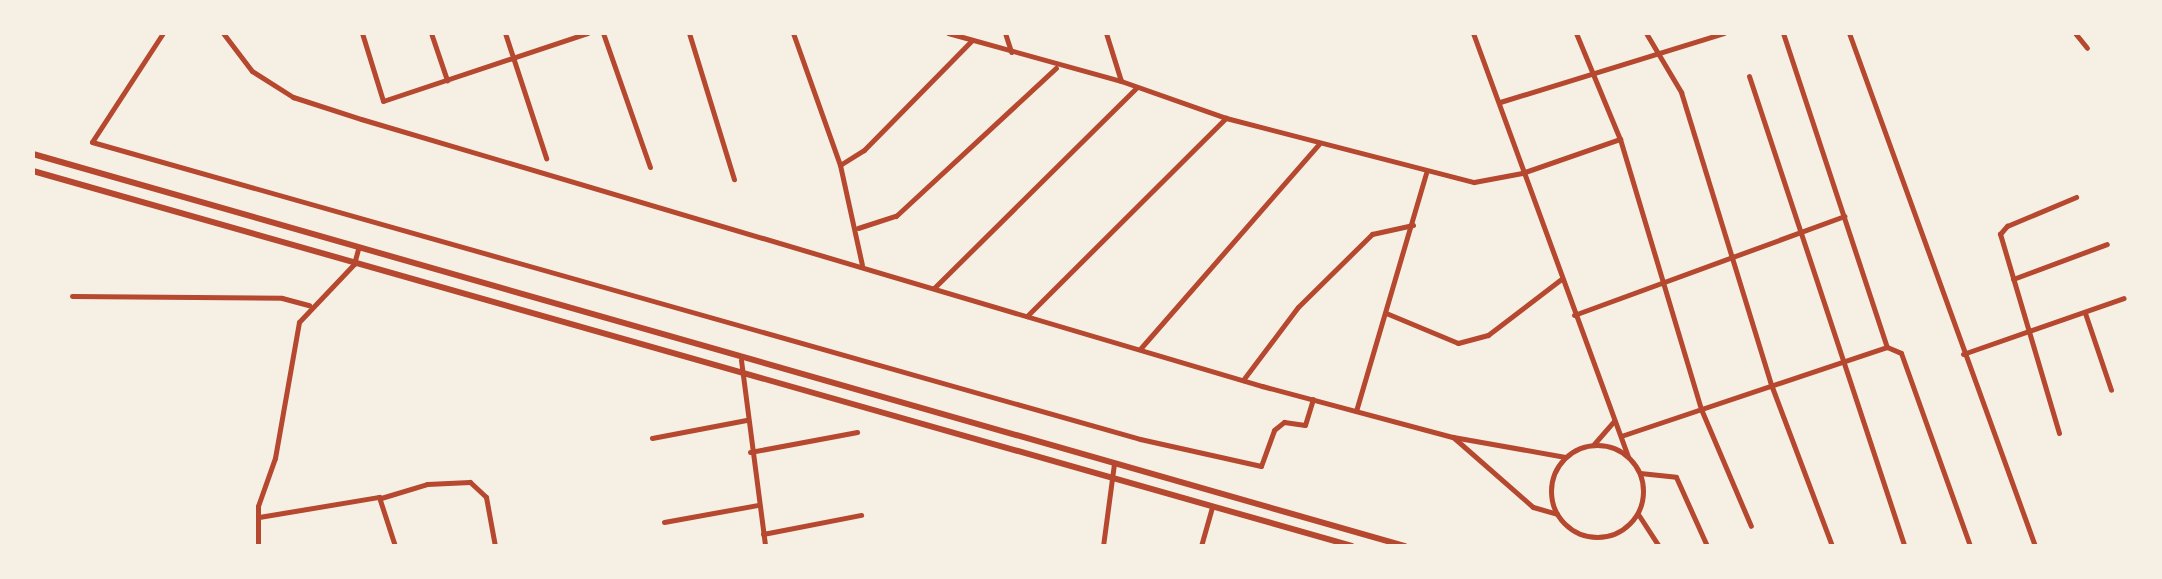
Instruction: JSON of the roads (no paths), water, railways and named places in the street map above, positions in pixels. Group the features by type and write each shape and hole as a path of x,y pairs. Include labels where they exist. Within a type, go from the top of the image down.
{"street":[{"path":"163,33 92,142 1126,436 1261,466 1274,430 1284,422 1305,425 1313,399"},
{"path":"223,33 251,71 293,97 717,229 862,265 1243,380 1453,437 1565,457 1594,444 1614,421"},
{"path":"362,33 383,101 588,33"},
{"path":"431,33 447,80"},
{"path":"505,33 546,158"},
{"path":"603,33 650,167"},
{"path":"689,33 734,178"},
{"path":"793,33 840,165 858,228 862,265"},
{"path":"948,33 1056,68 1121,81 1226,118 1426,173 1474,182 1522,173 1620,139"},
{"path":"1005,33 1011,52"},
{"path":"1106,33 1121,81"},
{"path":"1473,33 1500,102 1560,280 1628,456 1640,473 1638,514 1659,546"},
{"path":"1576,33 1620,139 1660,282 1701,409 1751,526"},
{"path":"1646,33 1653,54 1681,92 1729,257 1772,387 1832,546"},
{"path":"1500,102 1724,33"},
{"path":"1783,33 1887,347"},
{"path":"1849,33 1963,354 2035,546"},
{"path":"2075,33 2087,48"},
{"path":"840,165 883,132 972,40"},
{"path":"858,228 896,216 1056,68"},
{"path":"1749,76 1904,546"},
{"path":"934,288 1136,88"},
{"path":"1027,316 1226,118"},
{"path":"1140,349 1319,144"},
{"path":"33,154 741,360 1405,546"},
{"path":"33,171 738,374 1352,546"},
{"path":"1356,411 1413,225 1426,173"},
{"path":"2059,433 2001,240 2007,226 2076,197"},
{"path":"1574,315 1844,216"},
{"path":"1243,380 1298,307 1372,234 1413,225"},
{"path":"2013,279 2107,244"},
{"path":"258,546 258,517 291,353 309,305 354,264 358,249"},
{"path":"1386,313 1458,343 1488,335 1560,280"},
{"path":"72,296 282,298 309,305"},
{"path":"1963,354 2124,298"},
{"path":"2085,313 2111,390"},
{"path":"1621,436 1887,347 1901,353 1970,546"},
{"path":"741,360 738,374 765,546"},
{"path":"652,438 746,420"},
{"path":"750,452 857,432"},
{"path":"1453,437 1534,507 1557,514 1577,533 1605,537 1638,514"},
{"path":"1594,444 1628,456"},
{"path":"1557,514 1552,484 1565,457"},
{"path":"1103,546 1114,464"},
{"path":"1640,473 1676,477 1707,546"},
{"path":"258,517 381,498 415,486 470,482 485,497 495,546"},
{"path":"381,498 395,546"},
{"path":"664,522 758,505"},
{"path":"1201,546 1212,506"},
{"path":"763,534 861,515"}]}
